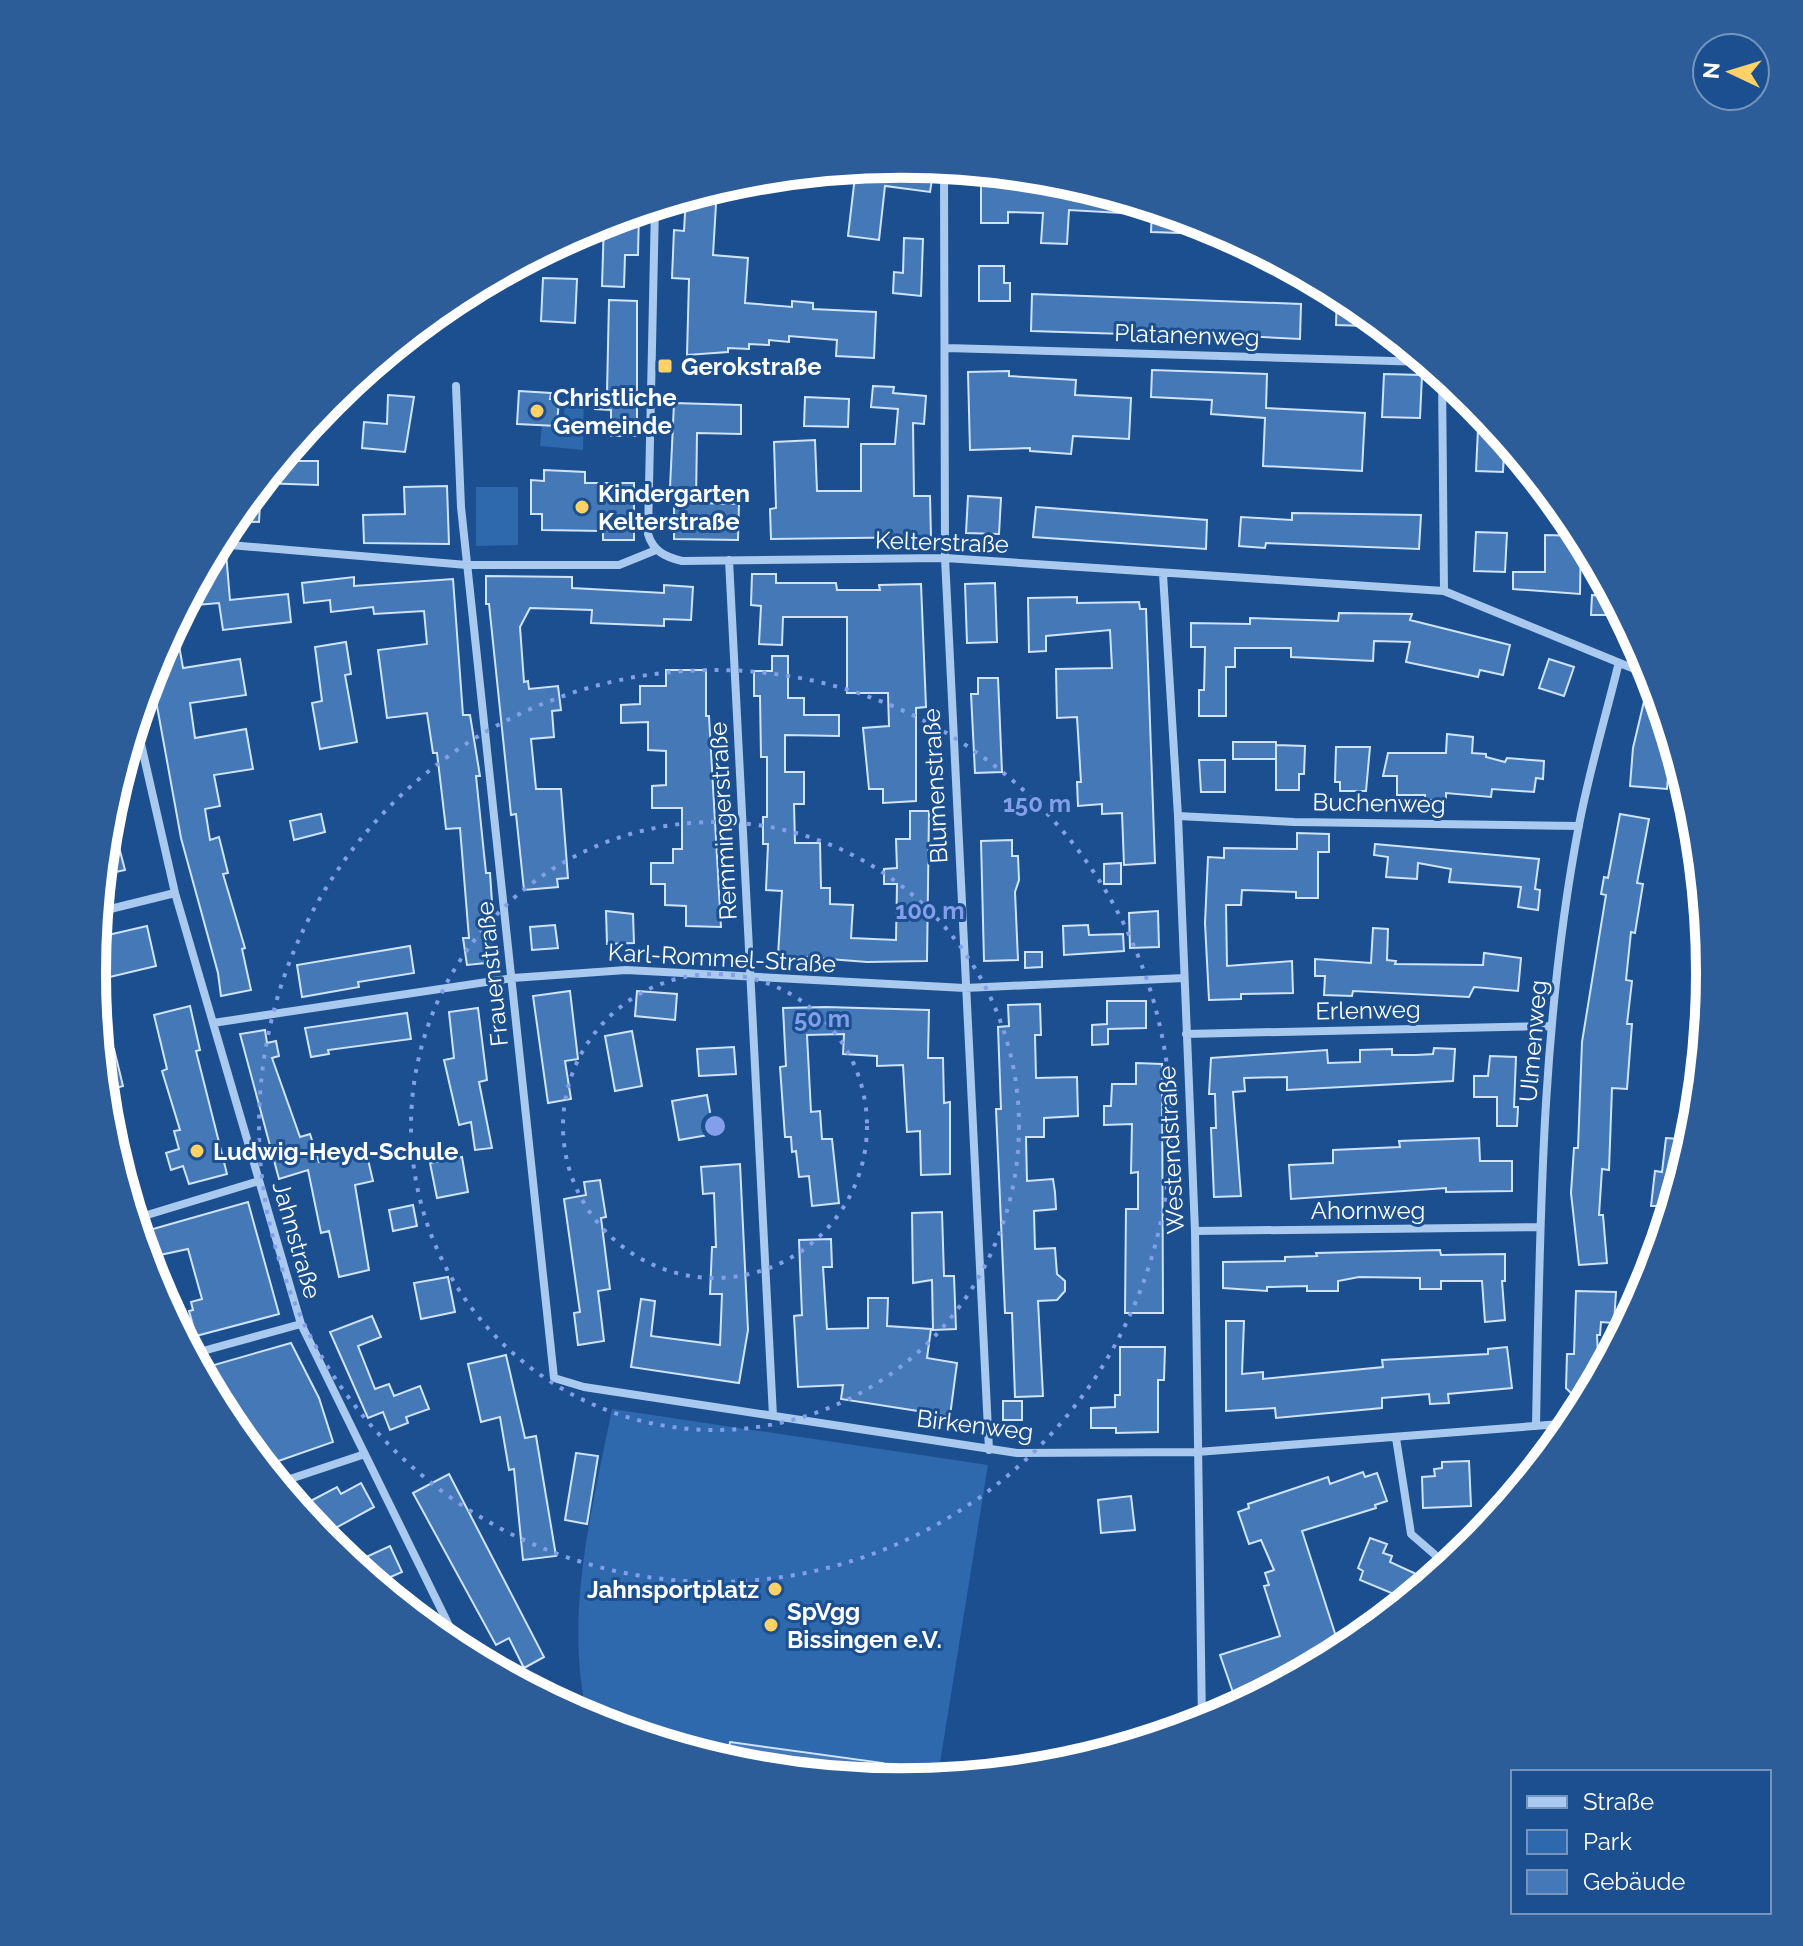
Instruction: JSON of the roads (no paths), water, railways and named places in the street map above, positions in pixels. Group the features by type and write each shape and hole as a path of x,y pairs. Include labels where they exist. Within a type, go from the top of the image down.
{"street":[{"name":"Blumenstraße","path":"944,179 945,558 989,1450"},
{"path":"231,545 467,565 619,565 656,550 648,534 655,217"},
{"name":"Platanenweg","path":"946,348 1410,361"},
{"name":"Frauenstraße","path":"456,386 467,565 554,1378"},
{"path":"1442,390 1444,591"},
{"name":"Kelterstraße","path":"656,550 682,561 945,558 1444,591 1637,672"},
{"name":"Remmingerstraße","path":"729,560 773,1416"},
{"name":"Westendstraße","path":"1163,574 1178,816 1195,1231 1202,1710"},
{"name":"Ulmenweg","path":"1536,1426 1540,1227 1551,1026 1579,826 1618,666"},
{"name":"Jahnstraße","path":"141,742 175,893 301,1324 450,1627"},
{"name":"Buchenweg","path":"1178,816 1294,822 1579,826"},
{"path":"109,909 175,893"},
{"name":"Karl-Rommel-Straße","path":"213,1023 513,978 626,970 965,988 1184,978"},
{"name":"Erlenweg","path":"1186,1034 1551,1026"},
{"path":"144,1216 259,1181"},
{"name":"Ahornweg","path":"1195,1231 1540,1227"},
{"path":"202,1351 301,1324"},
{"name":"Birkenweg","path":"554,1378 584,1387 1017,1453 1197,1452 1556,1424"},
{"path":"1396,1438 1411,1534 1439,1559"},
{"path":"288,1480 365,1454"}],"place":[{"name":"Gerokstraße","path":"665,366"},
{"name":"Christliche Gemeinde","path":"537,411"},
{"name":"Kindergarten Kelterstraße","path":"582,507"},
{"name":"Ludwig-Heyd-Schule","path":"197,1151"},
{"name":"Jahnsportplatz","path":"775,1589"},
{"name":"SpVgg Bissingen e.V.","path":"771,1625"}]}
